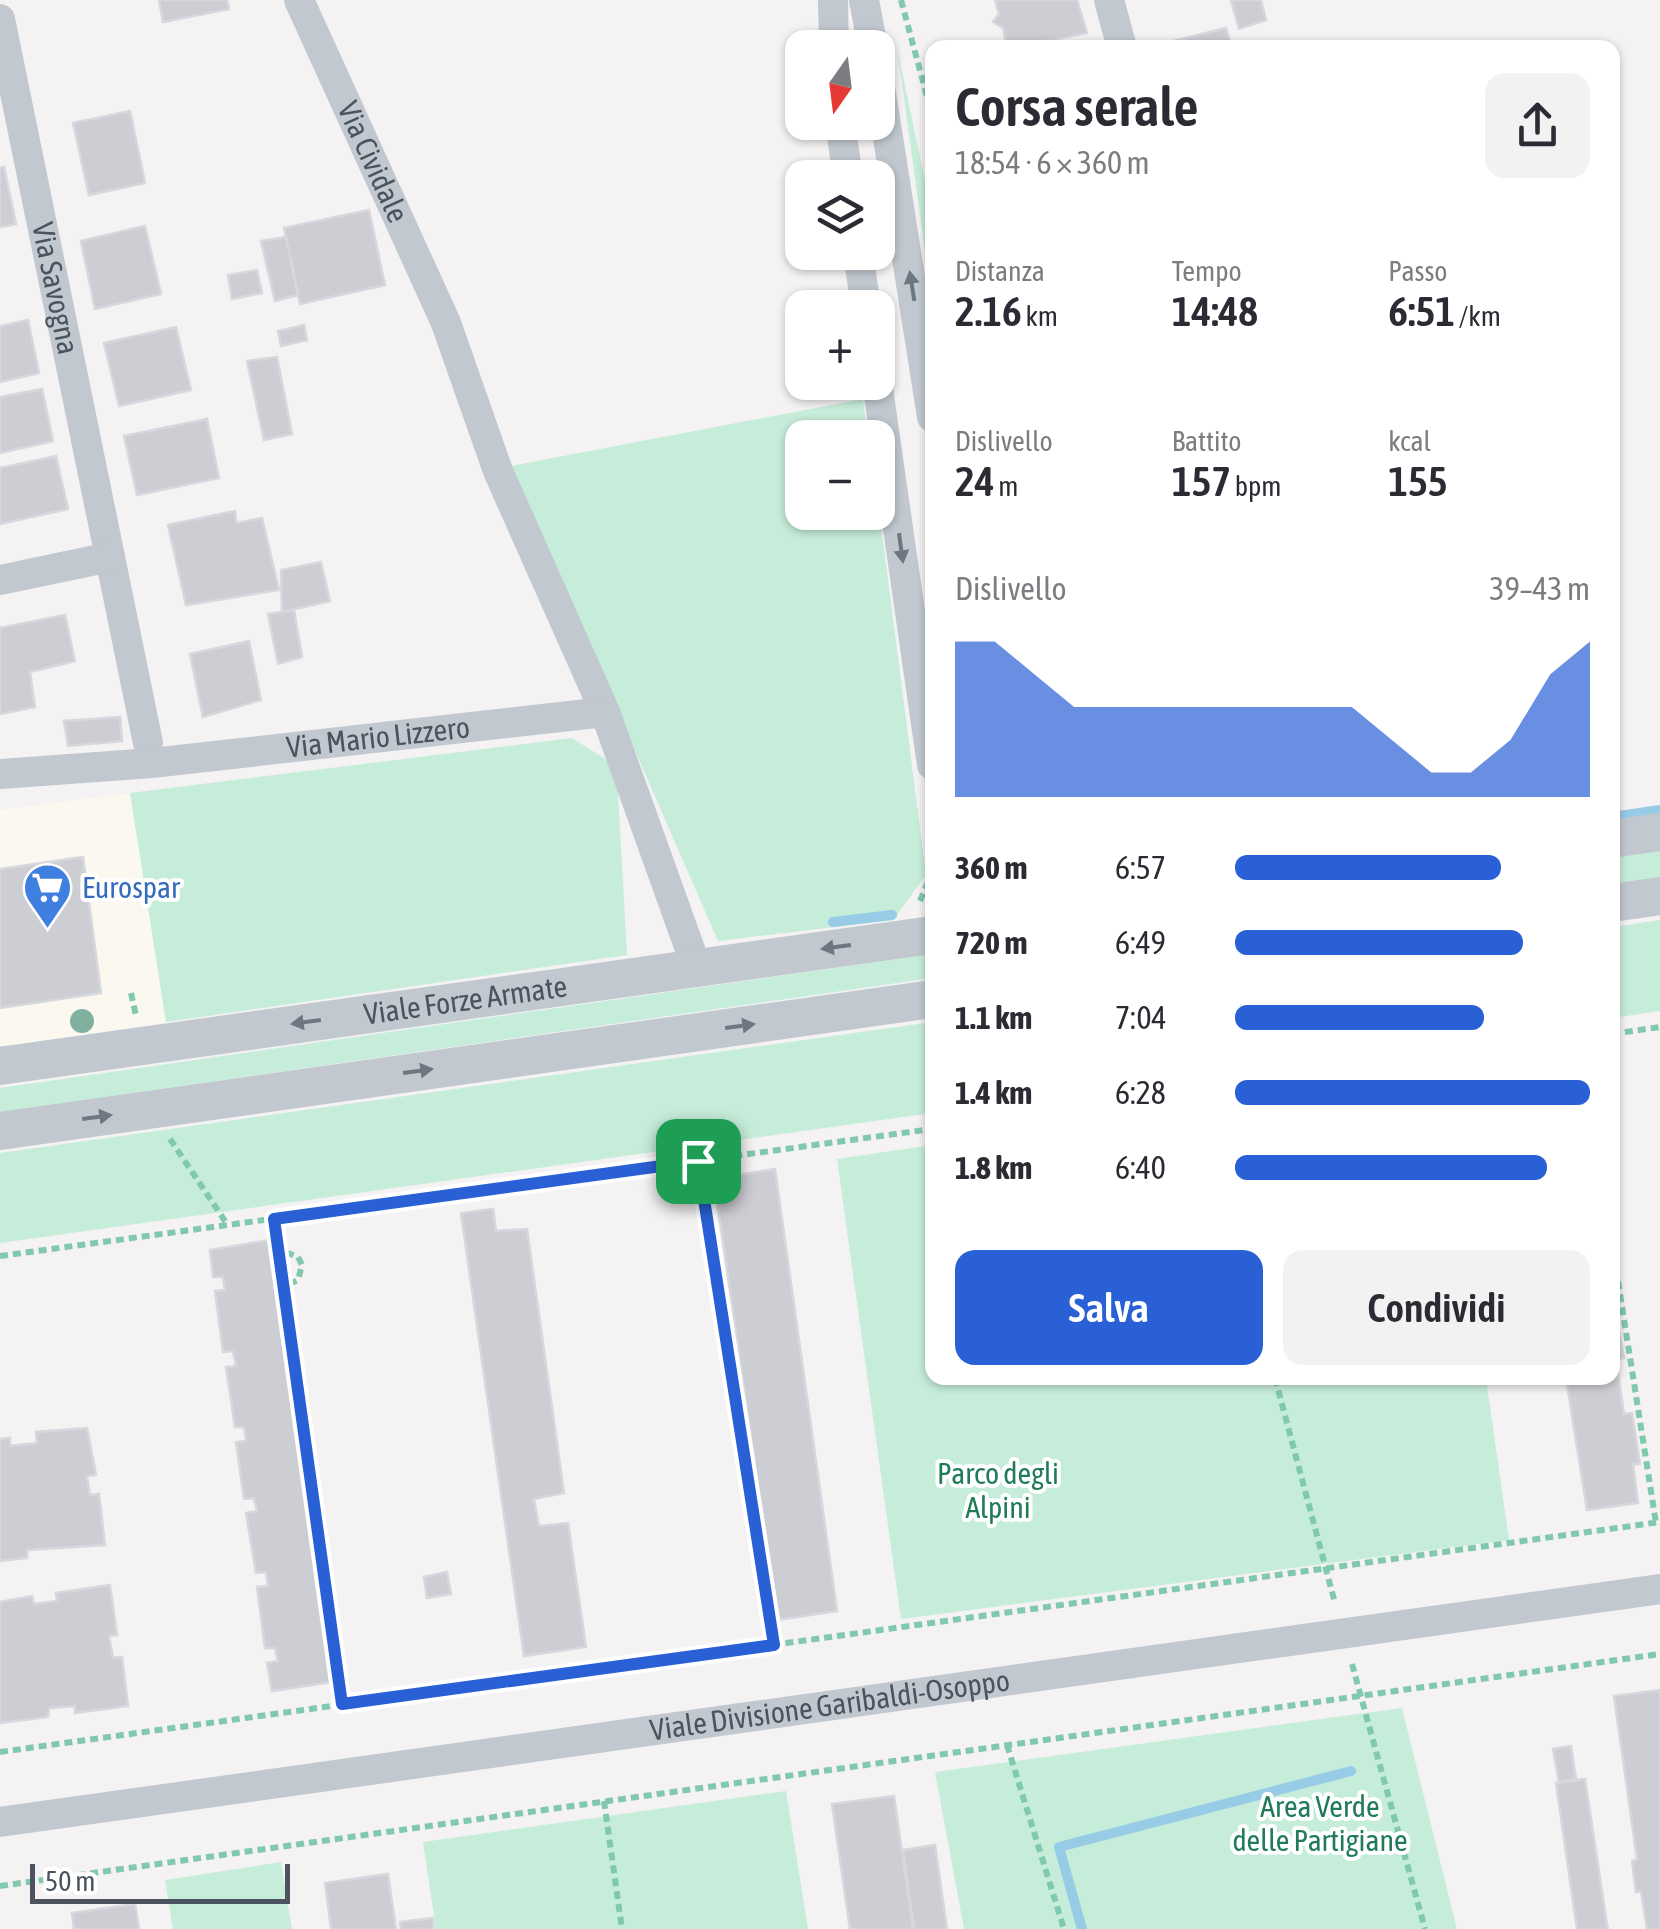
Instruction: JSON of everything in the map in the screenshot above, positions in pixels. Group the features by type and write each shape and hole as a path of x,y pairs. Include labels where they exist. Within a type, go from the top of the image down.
{"street":[{"name":"Via Cividale","path":"299,0 446,323 498,471 606,712"},
{"path":"833,0 834,30"},
{"path":"864,0 870,30"},
{"path":"1110,0 1120,40"},
{"name":"Via Savogna","path":"0,19 150,753"},
{"path":"888,140 925,373"},
{"path":"880,400 925,716"},
{"path":"0,580 110,557"},
{"path":"606,712 696,966"},
{"name":"Via Mario Lizzero","path":"0,774 150,753 606,712"},
{"name":"Via Mario Lizzero","path":"0,789 150,753"},
{"path":"1620,837 1660,832"},
{"path":"1620,901 1660,896"},
{"name":"Viale Forze Armate","path":"0,1066 925,936"},
{"path":"850,1010 886,993 925,988"},
{"path":"0,1131 925,1000"},
{"name":"Viale Divisione Garibaldi-Osoppo","path":"0,1822 1660,1588"}],"path":[{"path":"901,0 925,89"},
{"path":"1620,1033 1660,1027"},
{"path":"162,1130 228,1225"},
{"path":"0,1256 925,1130"},
{"path":"698,1161 774,1645"},
{"path":"274,1219 342,1704"},
{"path":"278,1250 298,1257 302,1265 298,1280 283,1287"},
{"path":"0,1752 1658,1522 1620,1292"},
{"path":"1277,1385 1332,1591"},
{"path":"0,1886 1660,1654"},
{"path":"1357,1682 1424,1929"},
{"path":"1006,1744 1064,1929"},
{"path":"604,1801 622,1929"}],"shaded area":[{"path":"130,793 166,1022 0,1047 0,810"}],"green space":[{"path":"897,48 925,181 925,251"},
{"path":"863,400 866,420 785,420 785,530 882,530 925,876 893,920 718,941 511,466"},
{"path":"572,738 607,760 617,776 627,955 166,1022 130,793"},
{"path":"1660,851 1660,880 1620,886 1620,857"},
{"path":"1660,920 1660,1011 1620,1017 1620,926"},
{"path":"925,955 925,979 0,1112 0,1088"},
{"path":"925,1023 925,1114 0,1243 0,1153"},
{"name":"Parco degli Alpini","path":"925,1146 925,1385 1487,1385 1509,1540 901,1619 837,1159"},
{"name":"Area Verde delle Partigiane","path":"1402,1708 1457,1929 964,1929 935,1772"},
{"path":"786,1791 808,1929 436,1929 423,1842"},
{"path":"281,1862 292,1929 173,1929 165,1880"}],"building":[{"path":"159,0 227,0 229,9 163,22"},
{"path":"995,0 1077,0 1087,33 1050,40 1005,40 1003,28 993,22 999,14"},
{"path":"1231,0 1261,0 1266,20 1239,29"},
{"path":"1226,28 1230,40 1178,40"},
{"path":"130,111 145,183 89,195 73,123"},
{"path":"4,167 16,224 0,227 0,168"},
{"path":"369,210 385,285 300,304 284,228"},
{"path":"145,226 161,294 95,309 81,241"},
{"path":"286,237 298,295 275,301 261,241"},
{"path":"257,270 262,293 232,299 228,275"},
{"path":"28,320 39,373 0,382 0,326"},
{"path":"304,325 307,340 281,346 278,331"},
{"path":"176,327 191,390 119,406 104,343"},
{"path":"277,357 292,434 264,440 247,361"},
{"path":"42,389 53,441 0,453 0,397"},
{"path":"207,419 219,478 137,495 124,436"},
{"path":"56,456 68,509 0,524 0,468"},
{"path":"235,511 236,523 262,518 279,590 186,605 168,525"},
{"path":"321,562 330,601 282,612 281,570"},
{"path":"294,610 302,657 278,664 268,614"},
{"path":"65,615 75,661 30,672 35,707 0,714 0,628"},
{"path":"249,641 261,700 203,717 190,654"},
{"path":"120,717 122,741 68,746 64,721"},
{"name":"Eurospar","path":"83,857 101,993 0,1008 0,869"},
{"path":"775,1169 837,1611 777,1620 714,1179"},
{"path":"493,1209 496,1231 527,1229 564,1493 534,1499 539,1526 568,1523 586,1647 524,1656 461,1213"},
{"path":"270,1240 332,1682 272,1691 267,1663 278,1661 275,1648 265,1648 257,1587 268,1586 266,1572 256,1573 246,1513 257,1511 254,1498 244,1499 236,1442 246,1441 244,1427 235,1427 226,1367 236,1366 233,1351 223,1352 215,1291 225,1290 223,1277 213,1277 210,1250"},
{"path":"1567,1385 1620,1385 1624,1414 1632,1413 1640,1464 1633,1464 1638,1503 1587,1510"},
{"path":"87,1428 96,1475 87,1476 90,1495 99,1494 105,1545 27,1550 27,1558 0,1561 0,1439 10,1438 10,1446 37,1443 36,1432"},
{"path":"447,1572 451,1594 427,1598 424,1577"},
{"path":"110,1585 117,1635 109,1636 113,1658 122,1657 128,1706 75,1713 75,1706 49,1708 48,1717 0,1723 0,1602 32,1596 34,1604 57,1601 56,1593"},
{"path":"1660,1690 1660,1929 1647,1929 1641,1891 1636,1892 1632,1861 1637,1859 1614,1696"},
{"path":"1571,1746 1576,1779 1559,1782 1553,1749"},
{"path":"1585,1779 1608,1929 1577,1929 1556,1783"},
{"path":"894,1796 913,1929 850,1929 832,1804"},
{"path":"935,1845 947,1929 914,1929 903,1850"},
{"path":"388,1874 396,1929 331,1929 325,1883"},
{"path":"135,1904 139,1929 74,1929 72,1913"},
{"path":"433,1918 434,1929 401,1929 400,1922"}],"waterway":[{"path":"1620,816 1660,810"},
{"path":"833,922 892,915"},
{"path":"1082,1929 1059,1847 1351,1771"}],"place":[{"name":"Eurospar","path":"47,930"}],"route":[{"path":"698,1161 774,1645 342,1704 274,1219 698,1161"}]}
